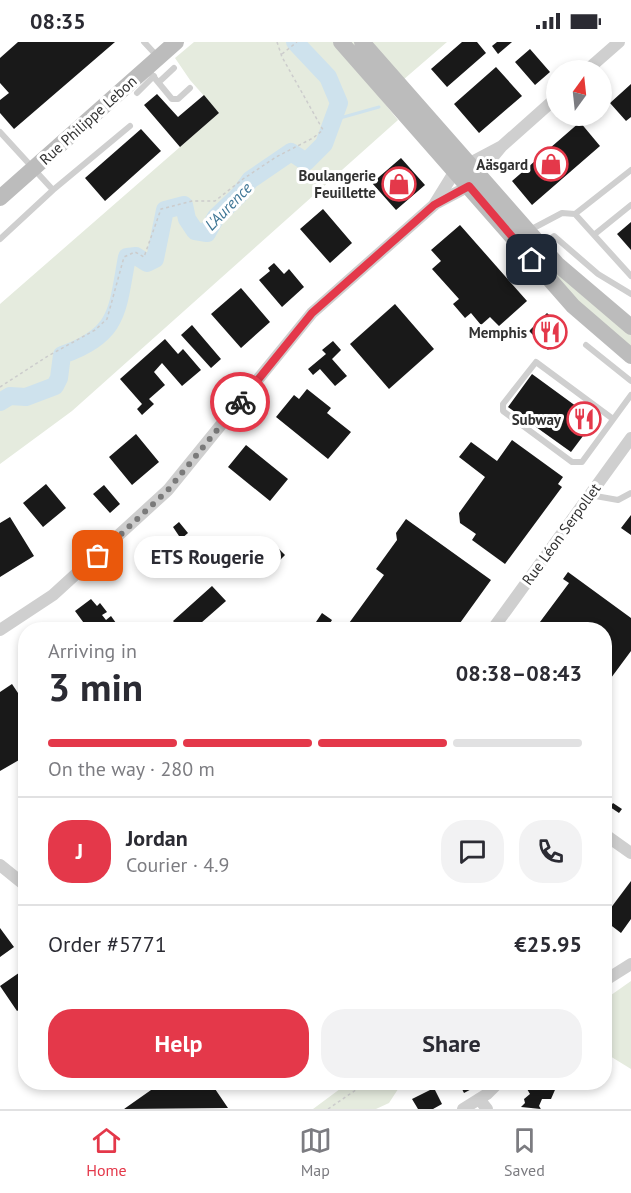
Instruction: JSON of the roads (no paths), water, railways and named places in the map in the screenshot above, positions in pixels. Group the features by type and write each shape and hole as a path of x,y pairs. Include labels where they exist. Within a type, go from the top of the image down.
{"main road":[{"path":"341,42 474,181 528,231 548,241 574,281 631,327"},
{"path":"362,42 461,167"},
{"name":"Rue Philippe Lebon","path":"0,198 30,166 158,52"},
{"name":"Rue Philippe Lebon","path":"0,185 30,166"},
{"path":"474,181 573,306 631,356"}],"street":[{"path":"599,60 620,42"},
{"path":"0,630 53,595 168,490 312,313 434,205 474,181 502,146 546,107"},
{"path":"434,205 461,167 502,146"},
{"name":"Rue Léon Serpollet","path":"498,622 631,438"},
{"path":"612,840 631,853"},
{"path":"0,865 18,880"},
{"path":"612,976 631,964"},
{"path":"463,1109 483,1104 493,1090"}],"lane":[{"path":"158,52 159,82 175,100 190,88"},
{"path":"137,93 158,52"},
{"path":"159,82 174,68"},
{"path":"0,239 53,190 130,126"},
{"path":"0,132 53,190"},
{"path":"575,214 631,170"},
{"path":"595,234 631,205"},
{"path":"528,231 562,213 575,214 631,276"},
{"path":"548,241 631,294"},
{"path":"586,345 631,381"},
{"path":"613,418 536,362 503,404 503,411 572,462 582,462 631,395"},
{"path":"590,495 618,500 631,493"}],"waterway":[{"name":"L'Aurence","path":"0,402 10,396 26,397 55,386 59,378 62,355 95,339 105,329 117,306 127,257 136,256 147,263 155,259 165,210 184,205 187,219 195,231 207,233 216,217 239,195 250,180 291,152 306,162 324,144 339,103 328,77 295,42"},
{"path":"333,120 379,107"}],"place":[{"name":"Aäsgard","path":"551,164"},
{"name":"Boulangerie Feuillette","path":"399,184"},
{"name":"Memphis","path":"550,332"},
{"name":"Subway","path":"584,419"},
{"name":"ETS Rougerie","path":"98,556"}]}
